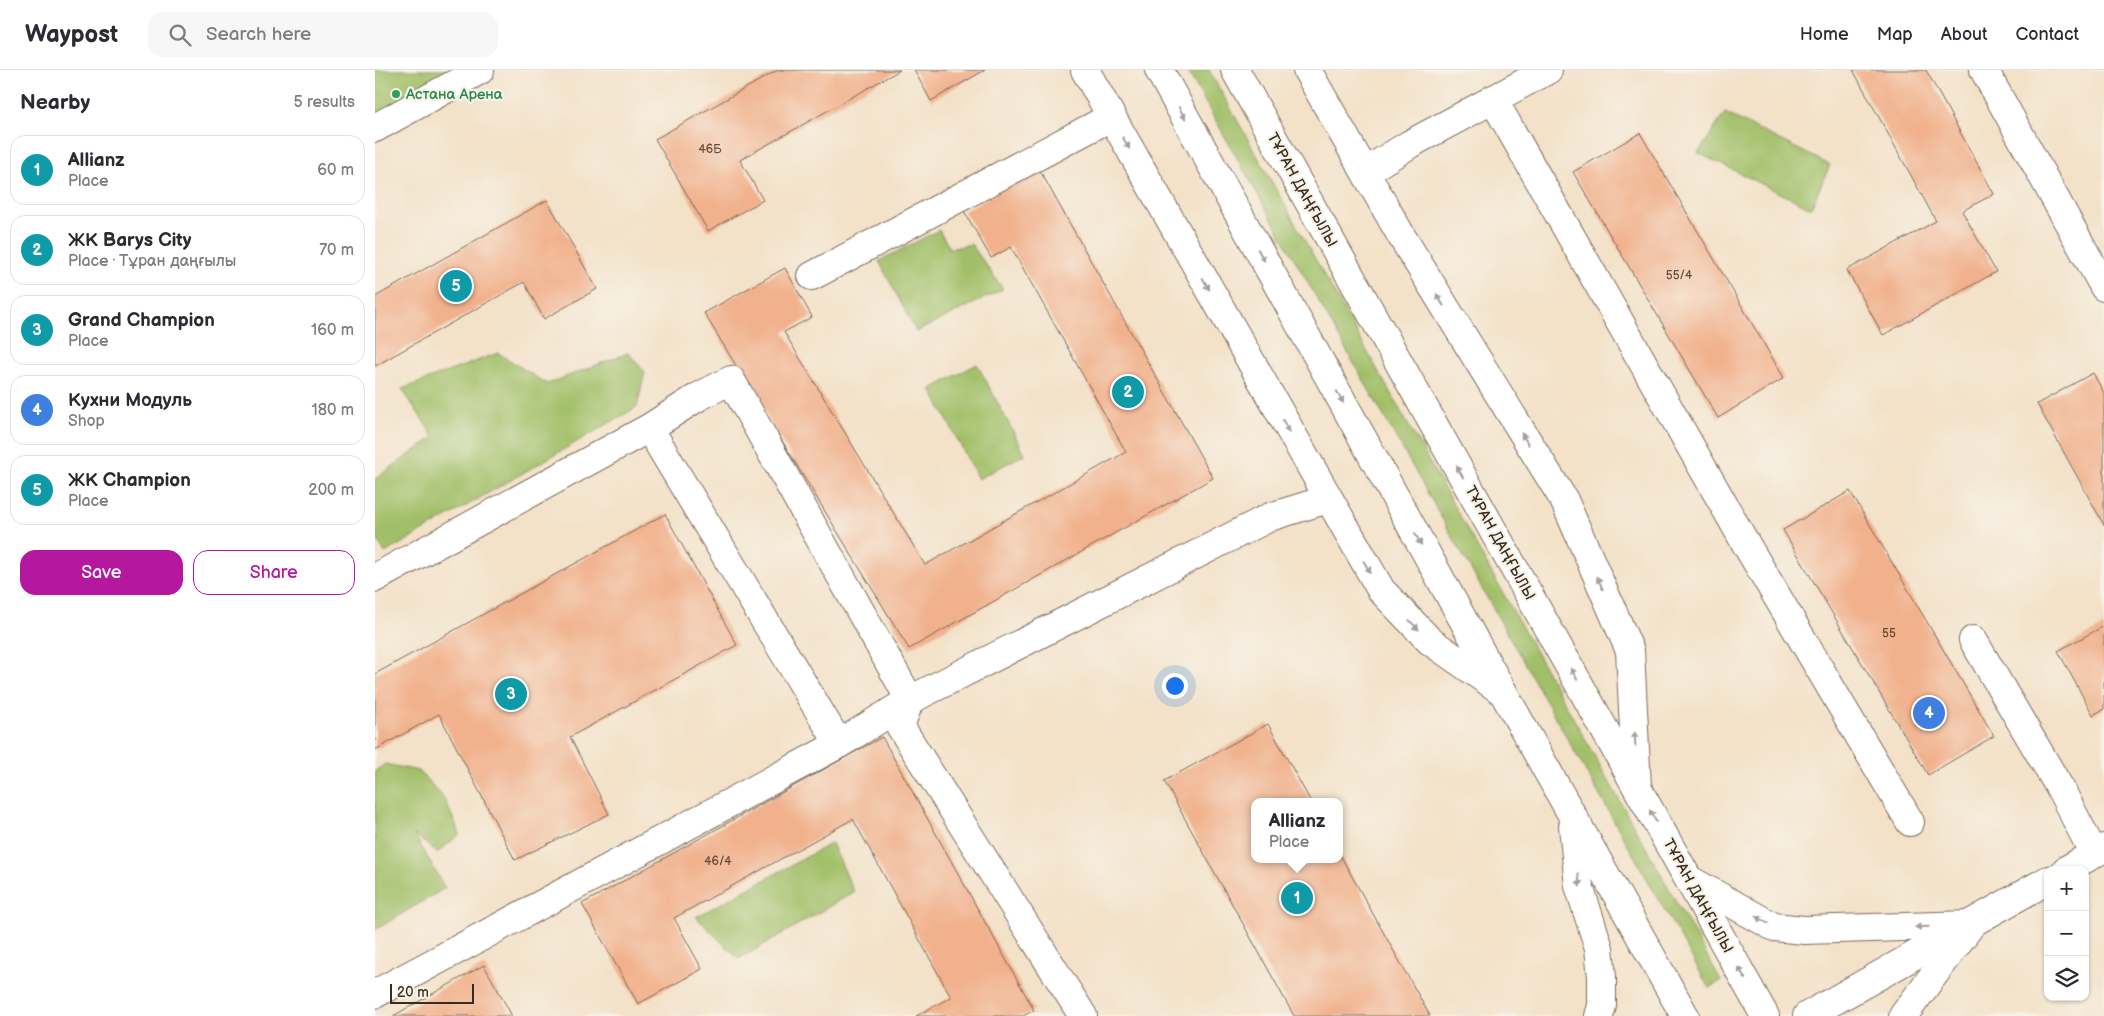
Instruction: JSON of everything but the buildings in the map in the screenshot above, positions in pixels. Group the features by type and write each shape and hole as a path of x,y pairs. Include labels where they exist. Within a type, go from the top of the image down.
{"main road":[{"path":"375,128 480,70"},
{"path":"1085,70 1381,590 1430,641 1503,692"},
{"path":"1159,70 1503,692 1685,1016"},
{"name":"ТҰРАН ДАҢҒЫЛЫ","path":"1235,70 1765,1016"},
{"path":"1307,70 1402,237 1563,500 1630,651 1637,788"},
{"path":"1365,172 1410,144 1548,70"},
{"path":"1984,70 2101,273"},
{"path":"1493,99 1746,544 1910,822"},
{"path":"812,276 1111,117"},
{"path":"375,578 649,428 698,397 731,380 910,700 901,726 1078,1014"},
{"path":"649,428 839,744"},
{"path":"375,994 839,744 910,700 1270,517 1328,499"},
{"path":"1973,640 2099,851 2073,866"},
{"path":"1571,814 1579,886 1599,948 1602,977 1599,1016"},
{"path":"1689,880 1774,927 1804,930 1971,925"},
{"path":"1807,1016 2044,882"},
{"path":"1903,1016 1971,925"}],"green space":[{"name":"Астана Арена","path":"375,70 460,70 375,117"},
{"path":"1187,70 1209,70 1721,981 1709,988"},
{"path":"1725,113 1830,165 1811,208 1698,153"},
{"path":"939,230 950,249 971,244 1003,289 916,332 879,261"},
{"path":"498,353 547,384 628,353 645,372 637,407 385,553 375,535 375,479 434,437 402,389"},
{"path":"977,364 1025,454 978,479 931,389"},
{"path":"385,764 419,771 444,798 460,834 437,853 414,834 445,888 375,930 375,771"},
{"path":"832,843 854,892 739,959 696,917"}],"place":[{"name":"Астана Арена","path":"396,94"},
{"name":"ЖК Champion","path":"456,286"},
{"name":"ЖК Barys City","path":"1128,392"},
{"name":"Grand Champion","path":"511,694"},
{"name":"Кухни Модуль","path":"1929,713"},
{"name":"Allianz","path":"1297,898"}]}
